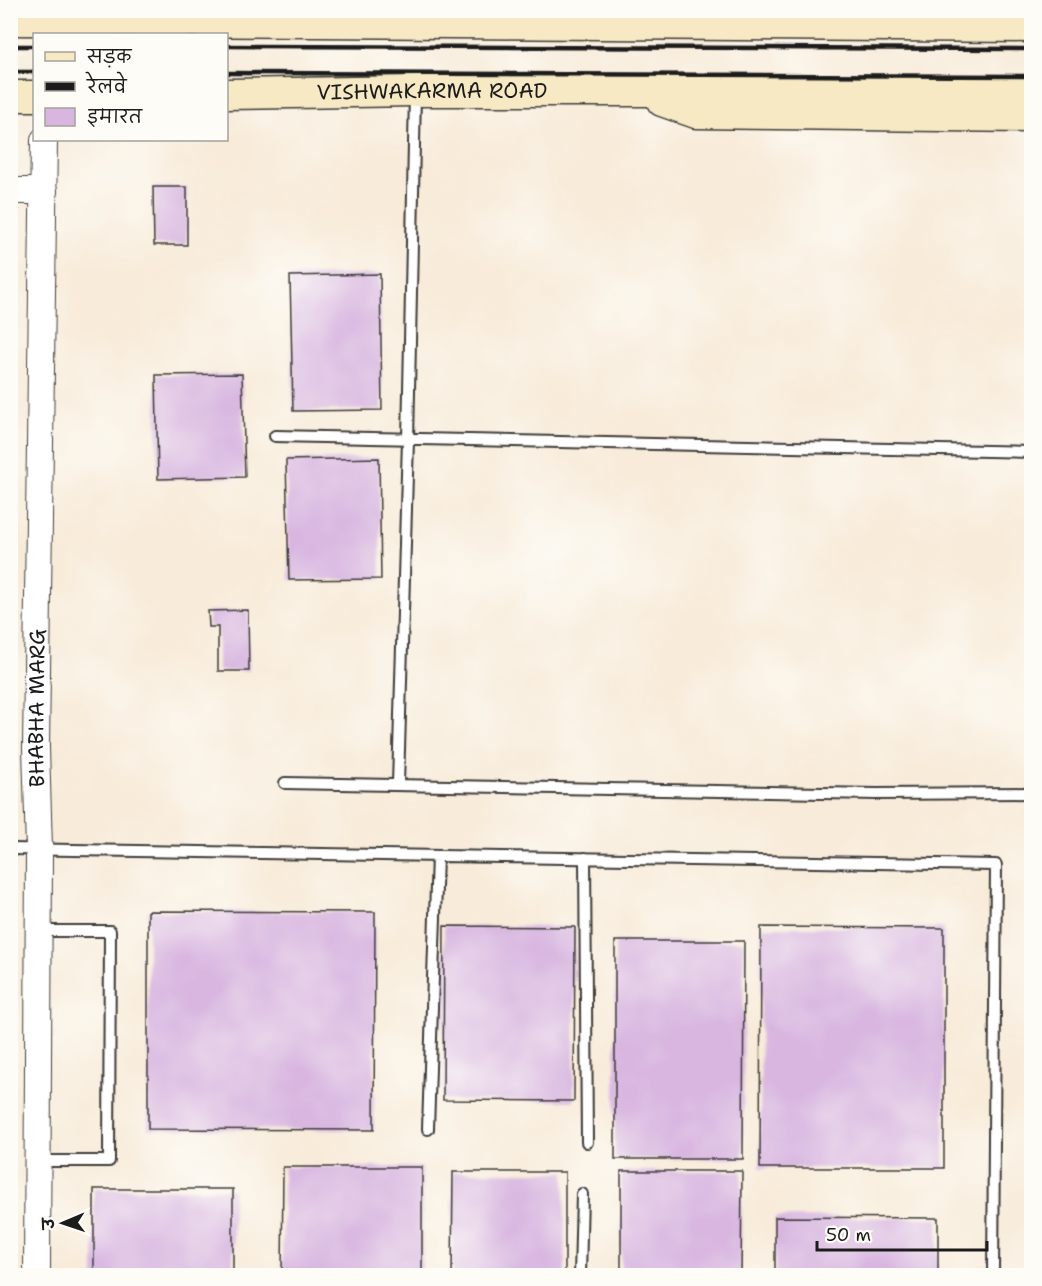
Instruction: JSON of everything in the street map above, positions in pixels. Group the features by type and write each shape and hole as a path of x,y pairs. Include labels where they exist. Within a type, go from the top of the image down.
{"main road":[{"path":"635,24 666,10"},
{"path":"10,20 1032,27"},
{"name":"VISHWAKARMA ROAD","path":"228,94 415,91 1032,91"},
{"path":"636,92 696,113 1032,117"}],"street":[{"name":"BHABHA MARG","path":"37,1275 39,849 36,748 44,141"},
{"path":"10,191 44,191"}],"lane":[{"path":"398,784 415,91"},
{"path":"275,436 1032,452"},
{"path":"285,783 876,794 1032,793"},
{"path":"10,849 996,865 993,1275"},
{"path":"428,1129 437,856"},
{"path":"585,858 587,1142"},
{"path":"37,1161 109,1161 110,931 39,931"},
{"path":"580,1275 582,1194"}],"building":[{"path":"153,187 187,187 187,245 154,245"},
{"path":"380,274 382,410 293,411 290,276"},
{"path":"242,374 245,477 158,479 156,375"},
{"path":"379,458 381,579 289,580 286,460"},
{"path":"248,610 249,671 218,671 218,627 209,627 208,611"},
{"path":"148,911 375,912 374,1130 148,1129"},
{"path":"444,926 575,927 574,1101 443,1100"},
{"path":"761,927 944,928 944,1168 760,1168"},
{"path":"615,941 744,941 743,1159 615,1159"},
{"path":"283,1167 422,1167 422,1276 282,1276"},
{"path":"621,1171 742,1171 741,1276 621,1276"},
{"path":"453,1172 565,1172 565,1276 452,1276"},
{"path":"94,1189 233,1189 233,1276 94,1276"},
{"path":"775,1217 938,1218 938,1276 775,1276"}],"railway":[{"path":"10,46 33,46"},
{"path":"228,46 1032,49"},
{"path":"10,72 33,72"},
{"path":"228,73 1032,76"}]}
